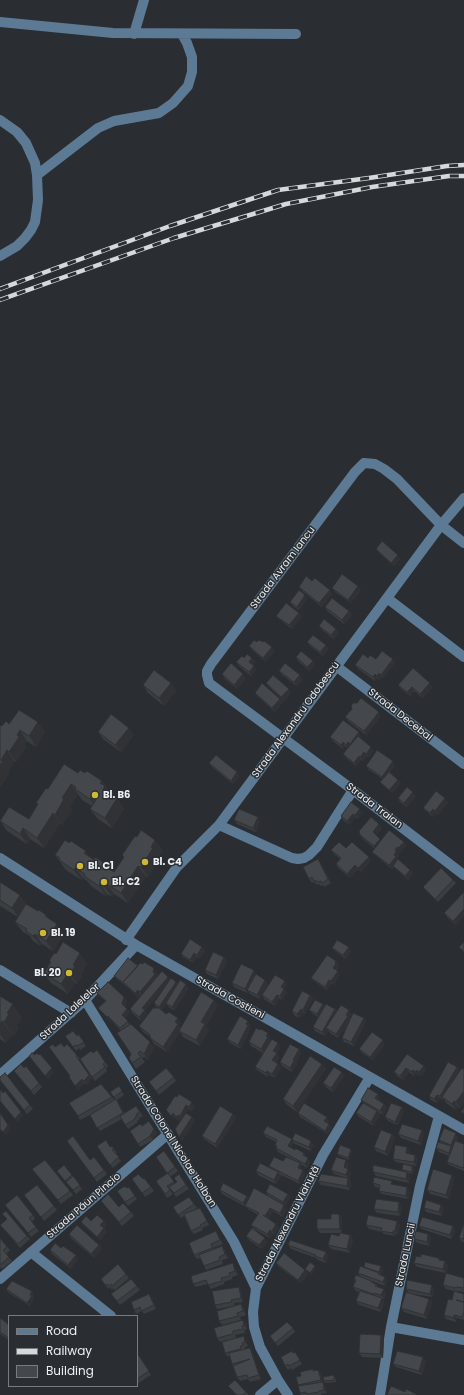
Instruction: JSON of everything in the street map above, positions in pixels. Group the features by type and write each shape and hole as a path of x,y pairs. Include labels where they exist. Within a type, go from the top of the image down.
{"street":[{"path":"134,34 144,0"},
{"path":"0,22 113,34 296,34"},
{"path":"38,175 98,128 114,121 159,112 173,103 188,86 192,72 192,57 182,34"},
{"path":"0,120 17,132 26,143 35,163 38,175 38,200 35,222 25,238 17,246 0,256"},
{"name":"Strada Avram Iancu","path":"284,738 209,683 207,671 212,664 355,472 364,463 376,464 397,479 441,525"},
{"name":"Strada Alexandru Odobescu","path":"126,940 177,867 219,825 441,525 464,498"},
{"path":"441,525 464,543"},
{"path":"387,598 464,657"},
{"name":"Strada Decebal","path":"336,666 464,764"},
{"name":"Strada Traian","path":"284,738 464,875"},
{"path":"219,825 292,858 304,858 317,847 353,790"},
{"name":"Strada Costieni","path":"0,858 126,940 464,1130"},
{"name":"Strada Lalelelor","path":"0,1075 85,1000 136,945"},
{"path":"0,971 71,1013"},
{"name":"Strada Colonel Nicolae Holban","path":"85,1000 234,1242 256,1288"},
{"name":"Strada Alexandru Vlahuță","path":"288,1395 260,1347 254,1327 253,1312 256,1288 323,1155 370,1077"},
{"name":"Strada Luncii","path":"380,1395 391,1327 420,1186 440,1116"},
{"name":"Strada Păun Pincio","path":"0,1278 168,1134"},
{"path":"31,1252 110,1315"},
{"path":"391,1327 464,1340"},
{"path":"260,1395 278,1380"}],"building":[{"path":"382,541 398,555 391,563 376,549"},
{"path":"342,574 358,586 348,600 332,588"},
{"path":"306,576 312,581 315,578 330,590 319,603 299,587"},
{"path":"299,590 305,595 297,607 290,602"},
{"path":"332,598 349,611 342,620 325,607"},
{"path":"286,603 299,613 289,625 276,616"},
{"path":"324,619 336,629 331,635 319,626"},
{"path":"313,635 326,645 320,652 307,642"},
{"path":"254,640 257,642 259,640 264,641 272,647 263,658 249,646"},
{"path":"301,651 313,661 307,667 296,657"},
{"path":"382,651 393,659 381,675 379,673 377,676 375,674 373,677 355,665 363,654 368,658 370,655 376,659"},
{"path":"247,654 252,658 249,662 254,666 249,672 236,662 242,656 244,658"},
{"path":"231,663 243,674 234,685 222,674"},
{"path":"285,663 300,675 294,682 279,671"},
{"path":"413,668 430,683 420,694 412,687 407,692 398,685"},
{"path":"154,670 171,683 159,698 143,685"},
{"path":"273,675 289,689 281,697 266,683"},
{"path":"262,683 280,699 272,708 255,693"},
{"path":"361,698 379,712 364,731 345,717 352,709 351,706 353,703 357,703"},
{"path":"19,710 38,722 29,736 20,730 17,735 19,737 9,752 7,750 1,760 3,761 0,766 0,725 2,726 6,721 9,724"},
{"path":"111,714 129,728 115,745 98,732"},
{"path":"343,720 359,732 350,744 348,742 346,745 343,742 341,745 330,737"},
{"path":"358,736 371,747 366,754 364,752 360,757 359,756 354,763 343,754"},
{"path":"377,750 393,761 382,777 366,766"},
{"path":"216,755 237,772 231,781 209,763"},
{"path":"64,764 78,773 80,770 85,773 87,771 102,781 100,783 105,786 103,789 117,798 105,818 90,809 96,800 91,797 90,799 75,789 76,787 71,784 62,798 64,799 55,815 53,813 37,838 23,828 20,834 0,821 9,807 29,819 38,804 36,803 46,788 48,789"},
{"path":"389,772 398,780 389,790 380,782"},
{"path":"407,787 413,792 404,803 398,798"},
{"path":"436,791 445,798 435,811 433,809 430,813 423,808"},
{"path":"351,802 360,809 347,821 341,816"},
{"path":"239,809 258,817 253,828 234,820"},
{"path":"371,817 379,824 373,832 380,839 374,846 360,835 359,831"},
{"path":"141,830 155,840 151,847 153,848 141,867 138,866 121,893 107,884 105,887 100,884 99,886 84,876 85,874 75,868 74,870 59,860 60,858 55,855 65,840 69,843 71,841 86,851 84,853 94,860 95,857 111,867 109,869 114,872 124,857 122,855"},
{"path":"389,830 404,842 395,850 396,852 394,855 396,857 389,865 372,852"},
{"path":"339,842 346,848 352,842 369,857 358,868 355,865 347,874 336,864 341,858 331,850"},
{"path":"318,859 328,879 322,883 321,881 314,881 312,877 309,879 303,867"},
{"path":"398,859 410,870 405,876 393,866"},
{"path":"441,868 453,880 435,899 423,887"},
{"path":"0,882 20,895 12,908 0,900"},
{"path":"464,892 464,909 453,921 444,913"},
{"path":"26,904 38,911 39,910 57,924 46,941 35,934 33,936 26,931 27,929 15,922"},
{"path":"190,939 202,947 197,955 194,953 190,960 181,954"},
{"path":"337,940 349,947 343,955 332,948"},
{"path":"63,942 80,953 73,965 75,966 70,974 68,973 61,984 44,973 51,962 49,961 54,953 56,954"},
{"path":"464,942 464,952 459,947"},
{"path":"213,952 224,957 216,975 205,970"},
{"path":"327,955 336,961 333,968 338,971 331,981 329,980 325,987 311,978"},
{"path":"128,958 138,966 123,982 124,983 114,976"},
{"path":"144,962 154,968 153,972 155,974 140,992 138,990 135,993 123,982 140,963 143,964"},
{"path":"241,964 254,970 245,989 232,983"},
{"path":"162,971 168,977 142,1008 145,1010 139,1017 130,1009"},
{"path":"256,974 265,980 257,995 247,990"},
{"path":"275,975 285,981 281,987 284,989 280,996 277,995 272,1002 262,995"},
{"path":"171,978 176,982 159,1007 154,1003"},
{"path":"180,980 186,984 172,1007 166,1003"},
{"path":"108,982 124,997 122,1004 127,1009 122,1015 128,1021 120,1028 98,1008 106,1001 97,993"},
{"path":"302,991 310,995 303,1010 301,1009 297,1014 292,1011"},
{"path":"201,992 214,1000 201,1022 205,1024 196,1040 179,1031"},
{"path":"0,996 13,1004 7,1013 9,1014 0,1025"},
{"path":"315,1000 323,1004 317,1014 309,1010"},
{"path":"326,1004 335,1009 322,1032 313,1027"},
{"path":"341,1005 349,1010 346,1015 348,1016 336,1034 326,1028"},
{"path":"153,1008 159,1008 166,1014 169,1012 178,1018 175,1022 178,1024 163,1047 150,1038 150,1035 139,1026"},
{"path":"353,1013 364,1018 351,1042 342,1038"},
{"path":"240,1016 248,1021 246,1024 248,1025 238,1045 227,1039"},
{"path":"131,1024 150,1042 144,1054 140,1051 138,1053 141,1057 132,1063 129,1058 131,1054 117,1033"},
{"path":"256,1028 268,1033 266,1036 268,1037 261,1049 249,1042"},
{"path":"73,1031 77,1036 78,1034 84,1042 73,1047 65,1036"},
{"path":"372,1032 383,1040 370,1057 359,1049"},
{"path":"272,1039 278,1043 273,1051 277,1053 272,1060 278,1064 272,1074 267,1071 266,1073 255,1067"},
{"path":"61,1043 64,1047 67,1044 77,1055 76,1056 89,1075 84,1081 82,1079 75,1086 69,1077 70,1076 49,1047 53,1044 55,1047"},
{"path":"290,1044 299,1049 290,1068 280,1062"},
{"path":"97,1050 105,1062 103,1064 105,1067 92,1077 80,1059 91,1051 93,1053"},
{"path":"32,1053 35,1055 37,1053 39,1055 40,1054 52,1068 45,1076 29,1056"},
{"path":"407,1054 424,1066 419,1072 417,1070 416,1072 413,1070 412,1072 406,1068 400,1076 394,1072"},
{"path":"310,1056 322,1064 293,1106 283,1099"},
{"path":"448,1062 457,1067 440,1096 437,1095 434,1099 429,1096"},
{"path":"21,1064 24,1068 26,1066 39,1083 31,1091 14,1071"},
{"path":"334,1067 342,1072 331,1088 323,1083"},
{"path":"166,1068 174,1077 156,1091 149,1082"},
{"path":"462,1068 464,1069 464,1091 456,1102 454,1101 452,1104 442,1097"},
{"path":"5,1073 30,1105 24,1110 0,1080 0,1077"},
{"path":"101,1084 112,1097 78,1116 69,1103"},
{"path":"119,1086 122,1091 114,1097 110,1092"},
{"path":"368,1088 378,1094 375,1098 384,1104 380,1111 361,1100"},
{"path":"0,1089 3,1093 5,1091 21,1112 15,1119 0,1101"},
{"path":"179,1094 192,1102 189,1107 186,1105 180,1116 178,1115 176,1117 173,1113 171,1116 166,1110 175,1096 177,1097"},
{"path":"116,1099 123,1113 97,1128 90,1115"},
{"path":"304,1103 327,1117 324,1121 329,1124 325,1131 298,1113"},
{"path":"363,1103 377,1111 371,1122 356,1113"},
{"path":"391,1103 402,1107 395,1122 385,1117"},
{"path":"136,1106 140,1112 136,1114 137,1116 135,1119 125,1125 120,1116"},
{"path":"220,1106 233,1114 215,1144 202,1136"},
{"path":"464,1107 464,1114 461,1112"},
{"path":"0,1113 8,1125 3,1132 0,1129"},
{"path":"186,1113 192,1117 179,1137 175,1129"},
{"path":"149,1121 154,1129 150,1136 138,1144 130,1131 140,1124 142,1126"},
{"path":"402,1124 422,1130 418,1141 398,1134"},
{"path":"267,1126 292,1139 288,1146 304,1153 303,1155 308,1158 305,1164 276,1148 277,1146 275,1145 277,1140 263,1133"},
{"path":"444,1128 456,1133 451,1145 439,1140"},
{"path":"381,1130 392,1134 385,1152 374,1147"},
{"path":"295,1133 311,1141 309,1147 292,1140"},
{"path":"73,1136 90,1160 94,1157 104,1170 94,1178 67,1141"},
{"path":"106,1140 110,1147 112,1146 114,1149 112,1150 119,1157 110,1165 97,1146"},
{"path":"455,1141 464,1144 463,1168 447,1162"},
{"path":"438,1142 451,1146 449,1153 436,1148"},
{"path":"340,1145 351,1149 348,1158 337,1154"},
{"path":"395,1145 407,1147 406,1153 415,1155 414,1162 393,1159"},
{"path":"164,1151 175,1167 167,1173 156,1157"},
{"path":"274,1157 283,1161 286,1157 300,1163 298,1168 303,1170 298,1181 269,1166"},
{"path":"336,1157 346,1160 344,1167 348,1169 346,1175 331,1170"},
{"path":"45,1160 70,1191 58,1200 32,1169"},
{"path":"260,1163 278,1172 274,1180 256,1171"},
{"path":"403,1164 412,1166 412,1172 402,1170"},
{"path":"64,1165 72,1175 65,1181 57,1171"},
{"path":"373,1165 407,1172 406,1179 373,1172"},
{"path":"433,1169 452,1175 446,1195 427,1190"},
{"path":"168,1173 174,1182 167,1186 170,1190 165,1194 156,1181"},
{"path":"138,1174 143,1179 144,1178 151,1187 142,1193 132,1179"},
{"path":"179,1174 186,1185 174,1193 169,1187 177,1182 174,1178"},
{"path":"321,1174 348,1178 347,1186 318,1181"},
{"path":"73,1176 80,1185 73,1190 66,1182"},
{"path":"374,1177 392,1181 391,1184 407,1187 406,1196 379,1191 380,1185 373,1183"},
{"path":"223,1183 247,1196 243,1203 220,1190"},
{"path":"270,1184 288,1194 283,1202 266,1192"},
{"path":"37,1185 54,1206 41,1217 24,1195"},
{"path":"125,1186 126,1188 129,1187 135,1196 125,1202 117,1191"},
{"path":"254,1188 284,1205 280,1213 270,1208 265,1216 263,1215 276,1224 272,1231 270,1230 267,1234 251,1225 259,1213 245,1206"},
{"path":"108,1194 119,1207 123,1203 131,1212 119,1222 101,1201"},
{"path":"17,1195 33,1215 29,1218 36,1227 28,1233 5,1205"},
{"path":"189,1197 194,1204 178,1215 173,1207"},
{"path":"376,1199 399,1202 398,1212 374,1209"},
{"path":"426,1200 441,1205 439,1212 424,1208"},
{"path":"200,1208 207,1221 191,1231 184,1214"},
{"path":"6,1211 27,1236 18,1244 0,1225 7,1219 2,1214"},
{"path":"331,1214 339,1214 340,1229 317,1229 317,1219 331,1219"},
{"path":"97,1215 104,1221 100,1225 104,1228 97,1237 81,1222 86,1216 91,1221"},
{"path":"368,1215 397,1221 395,1231 393,1231 393,1233 381,1231 382,1228 366,1225"},
{"path":"422,1217 453,1226 450,1235 419,1226"},
{"path":"464,1223 464,1239 459,1238"},
{"path":"77,1225 99,1245 91,1254 69,1234"},
{"path":"252,1228 265,1238 259,1245 246,1236"},
{"path":"216,1231 220,1240 211,1244 212,1248 194,1255 189,1243"},
{"path":"416,1231 428,1234 427,1242 414,1239"},
{"path":"340,1233 350,1235 347,1249 328,1245 331,1234 339,1236"},
{"path":"0,1238 7,1247 3,1250 9,1257 0,1265"},
{"path":"290,1240 326,1252 323,1259 288,1245"},
{"path":"55,1243 61,1248 63,1246 76,1255 68,1265 50,1250"},
{"path":"222,1246 225,1254 219,1257 220,1260 204,1266 199,1255"},
{"path":"284,1253 305,1270 298,1280 276,1263"},
{"path":"421,1254 445,1261 443,1269 414,1263 416,1256 421,1257"},
{"path":"310,1262 315,1266 310,1273 305,1269"},
{"path":"365,1262 381,1266 379,1272 364,1267"},
{"path":"233,1263 235,1271 229,1273 230,1276 221,1278 222,1281 208,1285 206,1280 193,1284 191,1276"},
{"path":"118,1264 126,1274 112,1286 111,1284 109,1286 107,1284 105,1285 101,1279"},
{"path":"360,1266 379,1273 378,1274 385,1277 383,1282 358,1273"},
{"path":"446,1273 464,1278 464,1288 455,1288 443,1285"},
{"path":"356,1275 371,1281 376,1284 375,1286 384,1289 381,1295 373,1294 353,1287 356,1280 354,1279"},
{"path":"131,1279 137,1286 117,1301 111,1294"},
{"path":"407,1280 432,1285 430,1294 406,1289"},
{"path":"12,1281 32,1291 30,1295 32,1296 27,1303 6,1289"},
{"path":"239,1287 241,1298 231,1300 232,1302 215,1305 212,1291"},
{"path":"360,1291 382,1298 378,1308 356,1301"},
{"path":"454,1291 464,1294 464,1312 462,1317 454,1315 454,1318 444,1315 448,1299 452,1300"},
{"path":"406,1292 429,1299 424,1315 401,1308"},
{"path":"149,1294 154,1305 141,1311 140,1307 134,1310 131,1302"},
{"path":"241,1304 243,1311 237,1313 238,1316 219,1321 217,1311"},
{"path":"0,1318 8,1324 8,1337 0,1332"},
{"path":"243,1320 243,1329 233,1331 233,1334 217,1338 214,1328"},
{"path":"287,1322 293,1328 275,1343 270,1336"},
{"path":"360,1334 381,1335 380,1354 359,1353"},
{"path":"244,1336 245,1342 242,1343 243,1346 240,1346 241,1349 225,1353 222,1342"},
{"path":"250,1348 259,1375 248,1378 247,1375 237,1377 233,1366 250,1359 232,1364 229,1353"},
{"path":"292,1351 293,1353 295,1352 300,1360 289,1366 288,1364 285,1366 281,1357"},
{"path":"397,1351 423,1357 419,1371 393,1364"},
{"path":"138,1354 149,1371 138,1378"},
{"path":"313,1369 313,1371 318,1370 321,1380 298,1385 296,1377 301,1376 300,1372"},
{"path":"334,1375 334,1380 324,1381 323,1377"},
{"path":"235,1380 246,1392 243,1395 237,1395 228,1386"},
{"path":"323,1382 324,1390 306,1394 306,1392 300,1393 298,1386"},
{"path":"391,1386 405,1392 406,1389 416,1394 387,1395"}],"railway":[{"path":"0,289 170,226 278,190 447,166 464,165"},
{"path":"0,300 174,238 286,204 372,187 449,176 464,176"}],"place":[{"name":"Bl. B6","path":"95,795"},
{"name":"Bl. C4","path":"145,862"},
{"name":"Bl. C1","path":"80,866"},
{"name":"Bl. C2","path":"104,882"},
{"name":"Bl. 19","path":"43,933"},
{"name":"Bl. 20","path":"69,973"}]}
